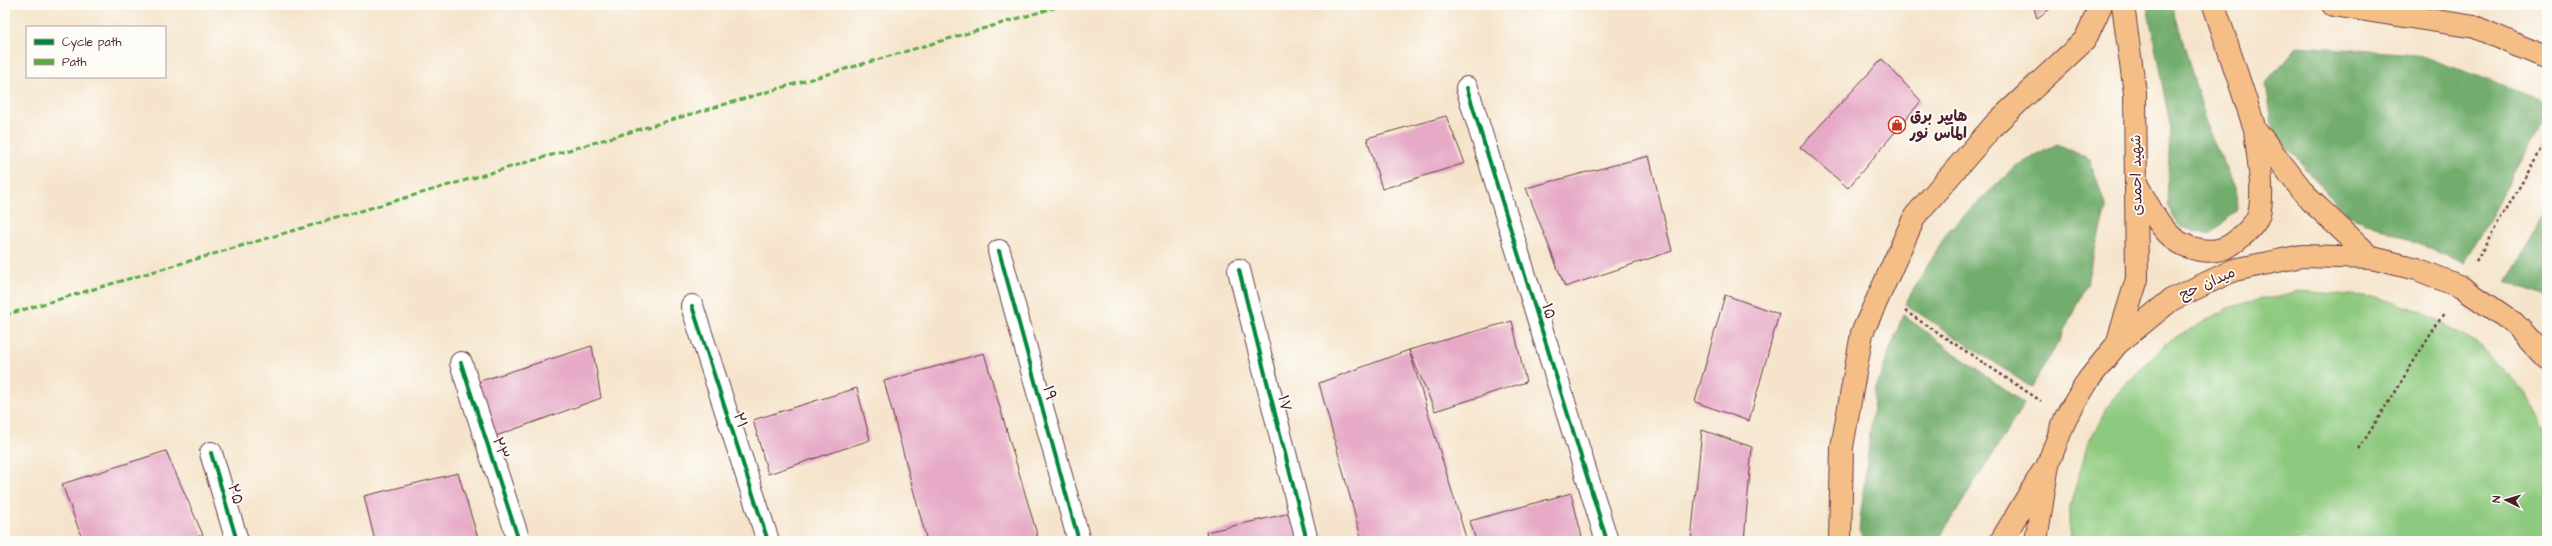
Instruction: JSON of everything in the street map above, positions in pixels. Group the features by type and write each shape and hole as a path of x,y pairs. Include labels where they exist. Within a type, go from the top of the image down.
{"main road":[{"path":"1840,541 1842,447 1862,333 1915,216 1995,124 2085,40 2101,5"},
{"name":"شهید احمدی","path":"2117,344 2137,279 2135,93 2123,5"},
{"path":"2137,185 2164,230 2186,246 2204,252 2220,251 2230,246 2248,232 2259,215 2261,198 2255,129 2214,5"},
{"path":"2333,5 2475,27 2547,58"},
{"path":"2255,129 2308,198 2372,258"},
{"name":"میدان حج","path":"2036,541 2048,464 2066,417 2089,378 2117,344 2171,300 2234,270 2302,256 2372,258 2417,269 2461,287 2514,323 2547,358"},
{"path":"2514,323 2547,336"},
{"path":"2001,541 2048,464"}],"street":[{"name":"۱۵","path":"1467,88 1607,541"},
{"name":"۱۹","path":"999,251 1079,541"},
{"name":"۱۷","path":"1240,270 1307,541"},
{"name":"۲۱","path":"692,306 768,541"},
{"name":"۲۳","path":"461,363 519,541"},
{"name":"۲۵","path":"211,453 237,541"}],"path":[{"path":"1879,294 2066,417"}],"green space":[{"path":"2147,5 2172,5 2211,137 2236,187 2237,210 2210,234 2180,227 2167,205 2170,125"},
{"path":"2298,46 2416,54 2547,101 2547,115 2464,263 2346,214 2273,131 2266,83"},
{"path":"2057,144 2090,159 2106,208 2086,285 2059,342 2031,387 1905,304 1948,231 2015,167"},
{"path":"2547,212 2547,297 2506,282"},
{"path":"2299,291 2376,297 2421,311 2477,343 2526,393 2547,432 2547,541 2070,541 2070,506 2088,443 2113,398 2164,345 2227,308"},
{"path":"1903,315 2024,404 1938,541 1866,541 1859,530 1875,390"}],"building":[{"path":"2033,5 2056,5 2037,18"},
{"path":"1882,59 1921,101 1848,188 1800,147"},
{"path":"1446,116 1465,163 1382,189 1367,138"},
{"path":"1649,156 1672,251 1565,287 1526,188"},
{"path":"1725,295 1779,314 1749,421 1695,402"},
{"path":"1512,321 1526,382 1435,411 1409,350"},
{"path":"592,346 601,398 493,437 477,382"},
{"path":"1409,350 1467,541 1362,541 1319,383"},
{"path":"984,353 1039,541 927,541 884,381"},
{"path":"857,388 870,440 768,474 753,420"},
{"path":"1702,430 1752,447 1744,541 1691,541"},
{"path":"166,451 203,535 180,541 83,541 62,484"},
{"path":"458,473 479,541 375,541 364,496"},
{"path":"1571,493 1583,541 1476,541 1470,521"},
{"path":"1295,512 1301,541 1208,541 1206,532"}],"marked path":[{"path":"5,315 1064,5"}],"cycle path":[{"path":"1467,88 1607,541"},
{"path":"999,251 1079,541"},
{"path":"1239,270 1307,541"},
{"path":"692,306 768,541"},
{"path":"461,363 519,541"},
{"path":"211,453 237,541"}],"place":[{"name":"هایپر برق الماس نور","path":"1897,125"}]}
